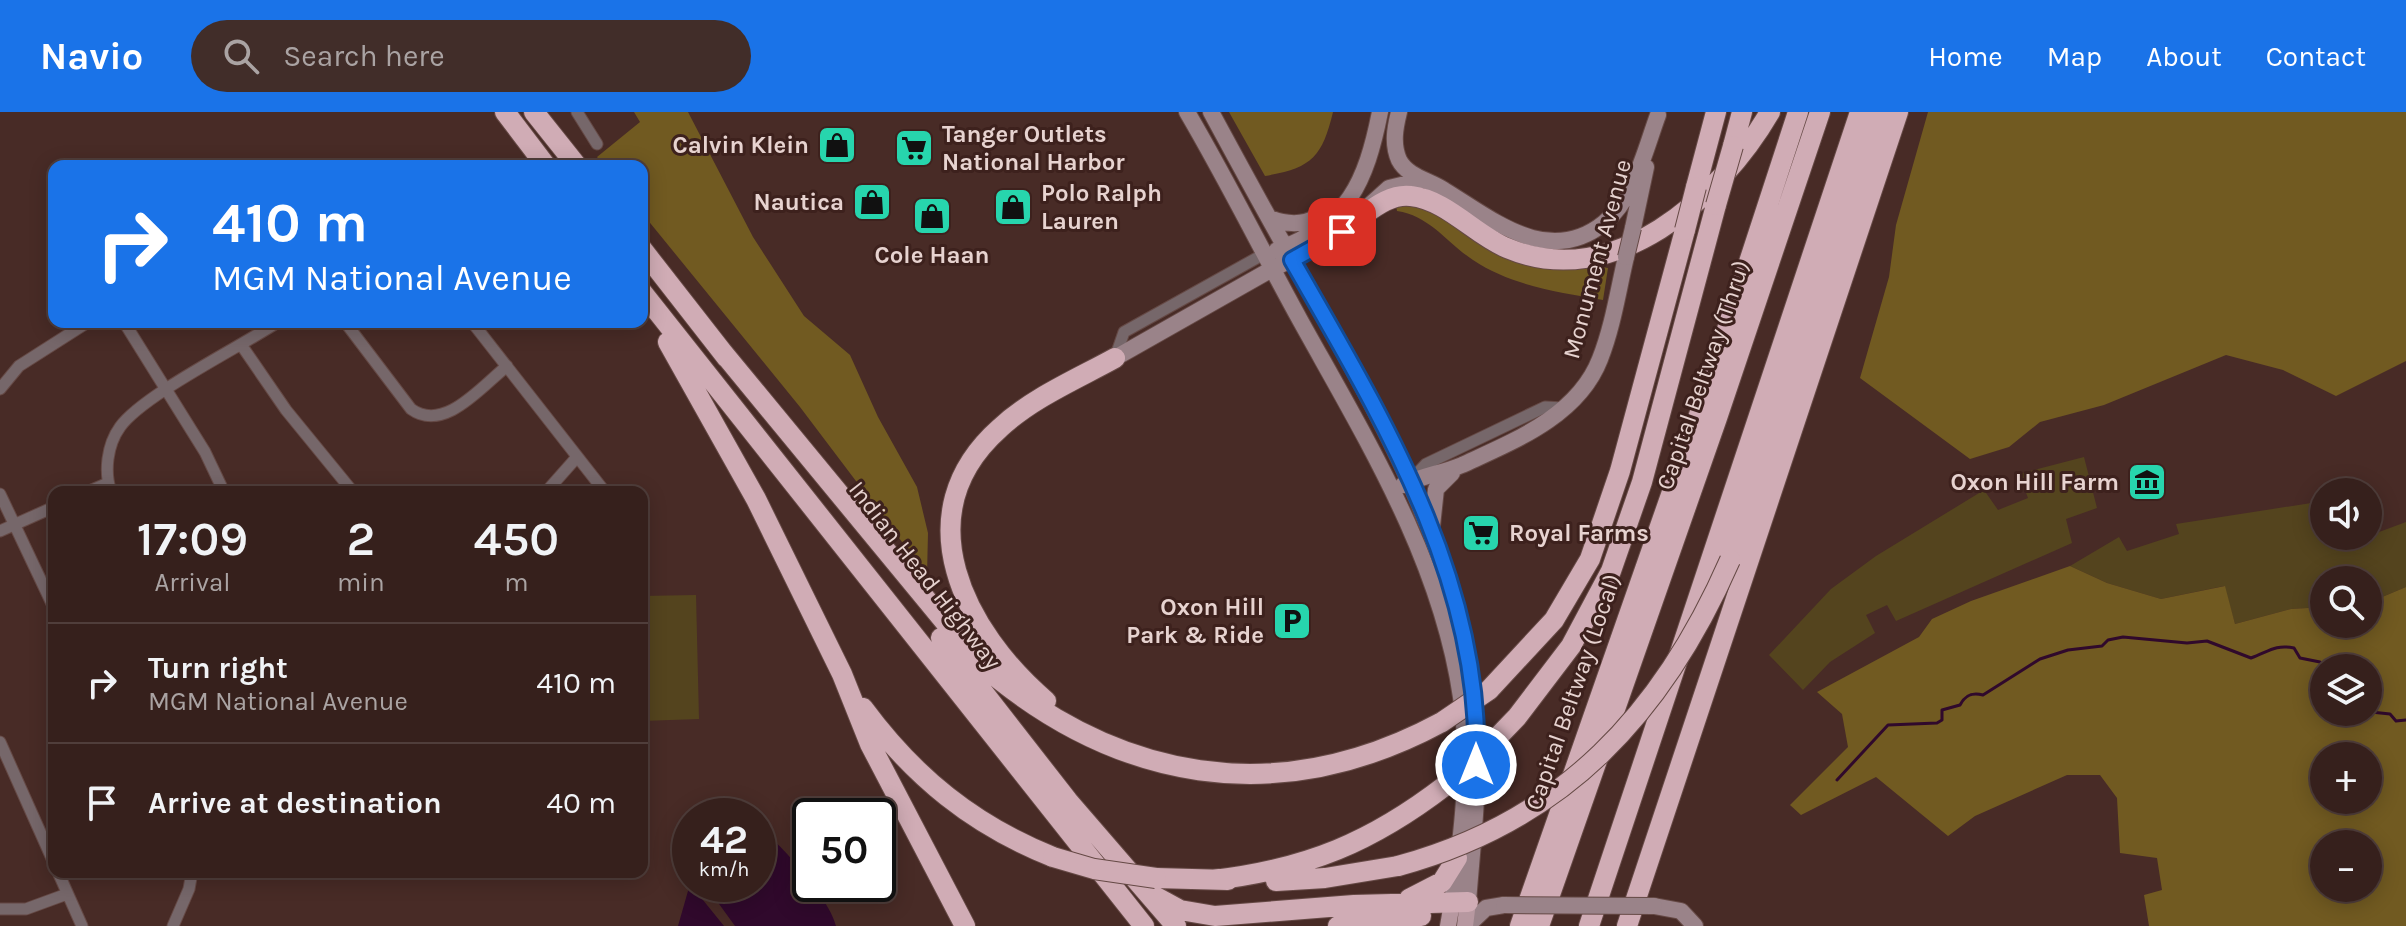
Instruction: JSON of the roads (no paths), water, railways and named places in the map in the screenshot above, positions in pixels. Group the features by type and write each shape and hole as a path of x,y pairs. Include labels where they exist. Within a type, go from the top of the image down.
{"highway":[{"path":"505,112 541,160"},
{"path":"534,112 572,160"},
{"path":"720,349 977,661 1023,699 1107,746 1166,765 1202,771 1278,773 1360,758 1391,748 1442,722 1489,690 1554,620 1590,559 1616,484 1716,112"},
{"path":"1214,880 1263,874 1324,857 1395,823 1446,785 1490,745 1517,717 1571,646 1611,571 1642,482 1742,112"},
{"path":"1352,223 1388,199 1409,195 1435,204 1509,249 1559,259 1614,250 1647,237 1694,206 1746,151 1770,112"},
{"name":"Capital Beltway (Local)","path":"1520,926 1700,412 1798,112"},
{"name":"Capital Beltway (Thru)","path":"1539,926 1717,418 1820,112"},
{"path":"1589,926 1860,112"},
{"path":"842,674 886,737 936,790 989,827 1053,857 1094,869 1156,878 1325,878 1398,866 1458,847 1514,820 1604,752 1649,703 1699,628 1730,560 1878,112"},
{"path":"1627,926 1898,112"},
{"name":"Indian Head Highway","path":"648,257 924,617 1135,883 1176,926"},
{"name":"Indian Head Highway","path":"648,300 1144,926"},
{"path":"648,311 732,452 842,674 870,744 965,926"},
{"path":"1107,746 1032,690 991,642 958,586 951,532 959,486 983,445 1012,417 1115,358"},
{"path":"1093,863 1124,926"},
{"path":"1135,883 1168,905 1205,916 1390,903 1433,889 1451,871 1464,866"},
{"path":"1390,903 1459,916"},
{"path":"1338,926 1366,919 1459,916"},
{"path":"1366,919 1394,926"}],"main road":[{"path":"1187,112 1392,491 1431,580 1457,676 1464,742 1464,866 1481,893 1498,904"},
{"path":"1211,112 1347,356 1410,482 1433,536 1460,619 1475,705 1477,743 1459,916 1498,904 1654,906 1681,911 1695,926"},
{"path":"1288,253 1320,229 1353,197 1364,176 1380,112"},
{"path":"1399,112 1396,150 1407,170 1447,191 1509,231 1528,238 1566,240 1595,229 1617,208 1630,187 1658,114"},
{"name":"Monument Avenue","path":"1392,491 1462,465 1544,424 1586,385 1599,361 1658,114"},
{"path":"1269,218 1293,224 1315,220 1338,204 1364,176"},
{"path":"1115,358 1268,262 1330,241 1389,188 1422,180"},
{"path":"1433,536 1431,518 1436,489 1462,465"}],"street":[{"path":"577,112 597,144"},
{"path":"0,389 19,366 79,328"},
{"path":"128,328 205,452 221,486"},
{"path":"110,486 111,447 118,431 135,412 269,328"},
{"path":"350,328 411,409 424,418 437,418 452,410 507,366"},
{"path":"477,328 600,486"},
{"path":"242,346 272,391 348,486"},
{"name":"Monument Avenue","path":"1410,482 1426,464 1545,407 1564,408"},
{"path":"551,486 577,457"},
{"path":"0,494 48,595"},
{"path":"0,531 48,510"},
{"path":"0,742 48,850"},
{"path":"60,878 82,926"},
{"path":"173,926 191,878"},
{"path":"0,909 26,909 67,894"}],"waterway":[{"path":"1837,780 1888,725 1937,723 1942,720 1942,710 1960,705 1969,695 1983,695 2040,659 2068,650 2102,646 2108,640 2123,637 2187,643 2207,641 2251,658 2272,649 2287,647 2294,648 2300,658 2310,660"},
{"path":"2382,713 2390,714 2396,721 2406,720"}],"place":[{"name":"Calvin Klein","path":"837,145"},
{"name":"Tanger Outlets National Harbor","path":"914,148"},
{"name":"Nautica","path":"872,202"},
{"name":"Polo Ralph Lauren","path":"1013,207"},
{"name":"Cole Haan","path":"932,216"},
{"name":"Oxon Hill Farm","path":"2147,482"},
{"name":"Royal Farms","path":"1481,533"},
{"name":"Oxon Hill Park & Ride","path":"1292,621"}]}
